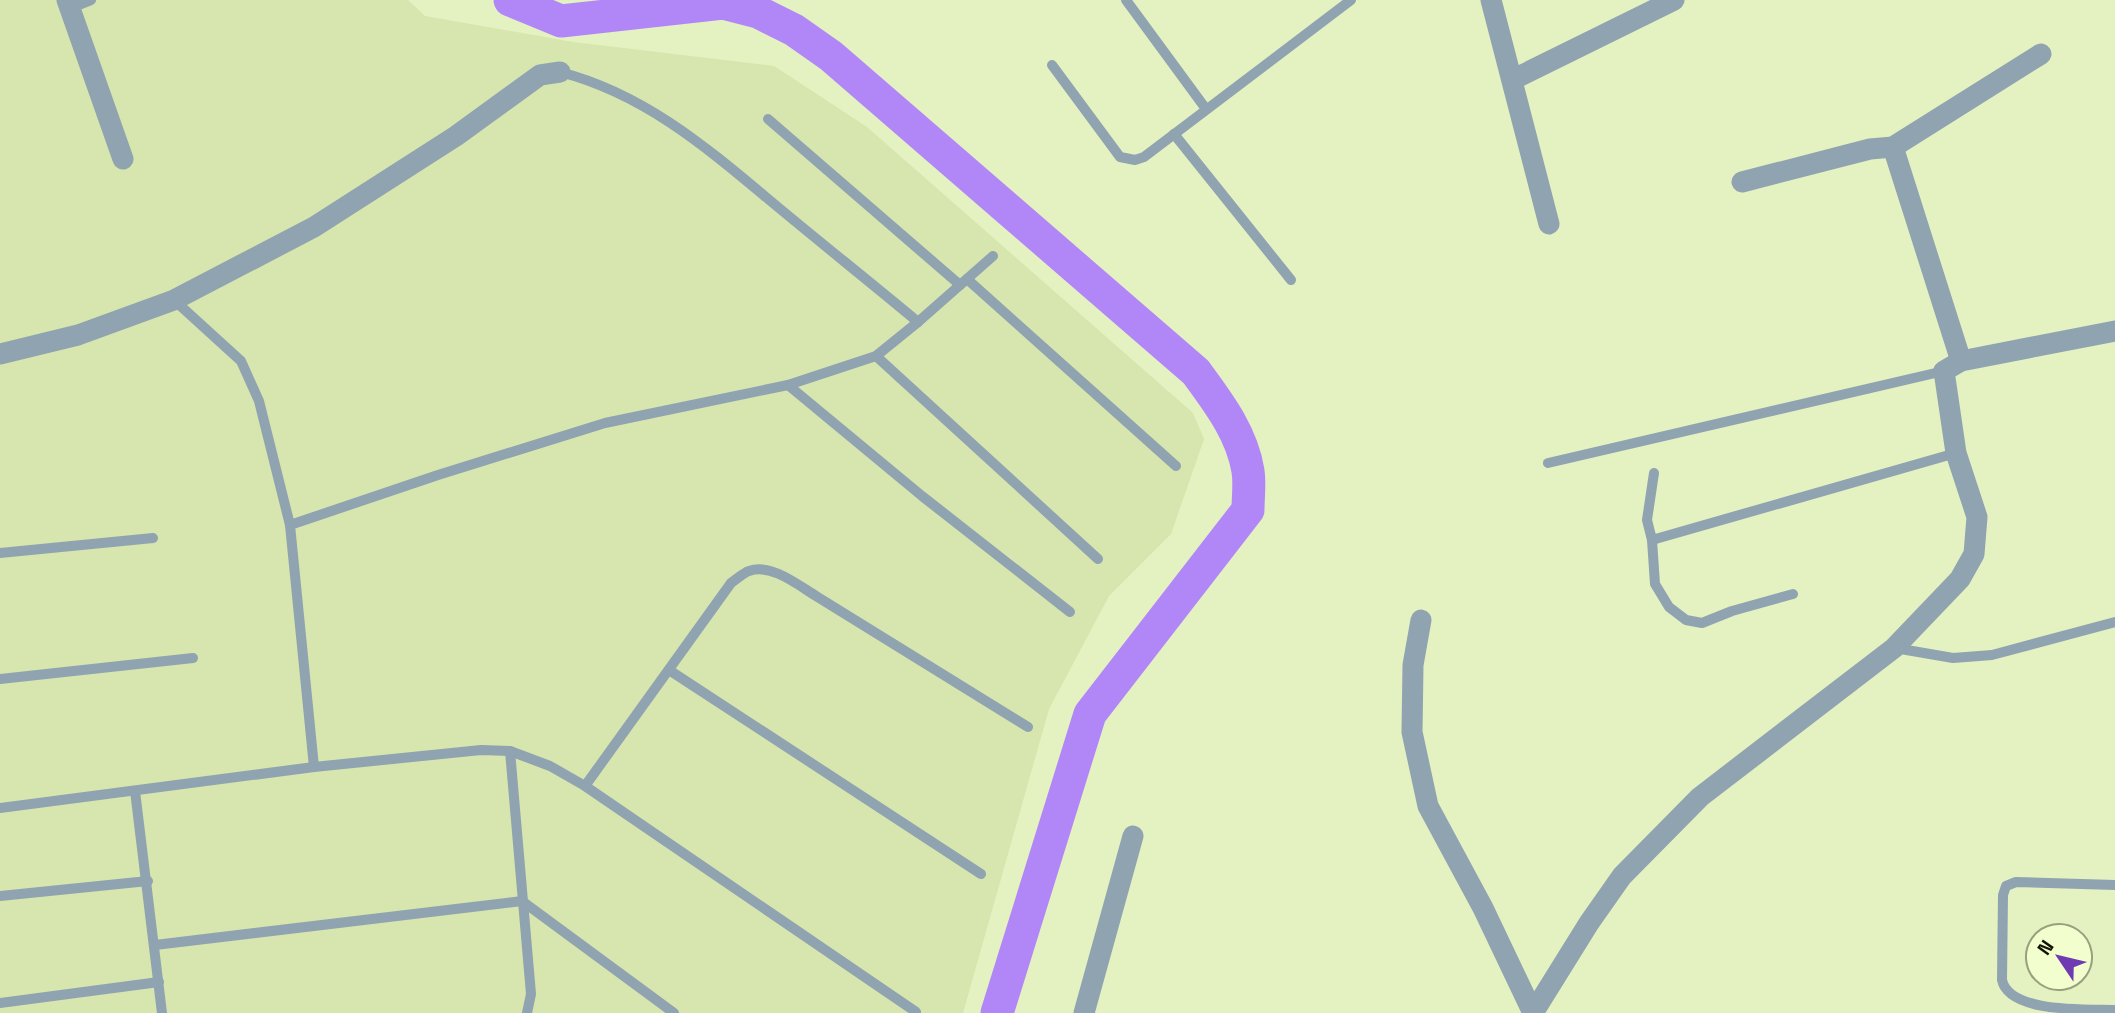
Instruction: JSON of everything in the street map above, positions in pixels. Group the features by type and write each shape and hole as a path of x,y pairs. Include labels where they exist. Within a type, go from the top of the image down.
{"street":[{"path":"1491,0 1549,224"},
{"path":"1512,80 1674,0"},
{"path":"69,4 123,159"},
{"path":"1742,182 1870,149 1893,148 2041,54"},
{"path":"0,354 78,335 174,300 314,227 456,136 540,75 560,72"},
{"path":"1533,1013 1622,876 1700,797 1894,648 1959,579 1973,554 1977,517 1956,453 1952,366 1893,148"},
{"path":"1952,366 2115,331"},
{"path":"1420,620 1413,665 1412,732 1428,806 1483,908 1533,1013"},
{"path":"1084,1013 1133,836"}],"lane":[{"path":"69,4 91,0"},
{"path":"1126,0 1206,109"},
{"path":"1052,65 1121,157 1135,160 1143,157 1351,0"},
{"path":"560,72 583,78 637,102 698,141 918,322"},
{"path":"768,119 964,282 1176,466"},
{"path":"1174,134 1291,279"},
{"path":"290,526 438,475 605,424 788,385 876,356 993,256"},
{"path":"174,300 241,361 259,401 290,526 314,767"},
{"path":"876,356 1098,559"},
{"path":"1548,463 1952,366"},
{"path":"788,385 922,496 1070,612"},
{"path":"1652,540 1956,453"},
{"path":"1654,473 1647,520 1652,540 1655,583 1669,607 1686,620 1702,623 1732,611 1793,594"},
{"path":"0,553 153,538"},
{"path":"585,786 731,583 747,571 759,568 781,575 1028,727"},
{"path":"1894,648 1953,658 1992,655 2115,622"},
{"path":"0,679 193,658"},
{"path":"669,670 981,874"},
{"path":"0,808 314,767 481,750 510,751 550,766 585,786 916,1012"},
{"path":"510,751 531,994 527,1013"},
{"path":"135,791 156,945 162,1013"},
{"path":"0,896 148,881"},
{"path":"2115,885 2016,881 2006,886 2003,895 2002,980 2003,987 2014,1000 2031,1009 2115,1010"},
{"path":"156,945 522,901 674,1013"},
{"path":"0,1003 159,982"}],"shaded area":[{"path":"0,0 408,0 425,16 573,42 774,66 867,127 1193,413 1204,439 1171,534 1109,596 1049,709 963,1013 0,1013"}],"waterway":[{"path":"510,0 561,21 723,3 758,12 794,30 831,56 1196,372 1221,406 1235,431 1248,471 1248,510 1090,714 997,1013"}]}
